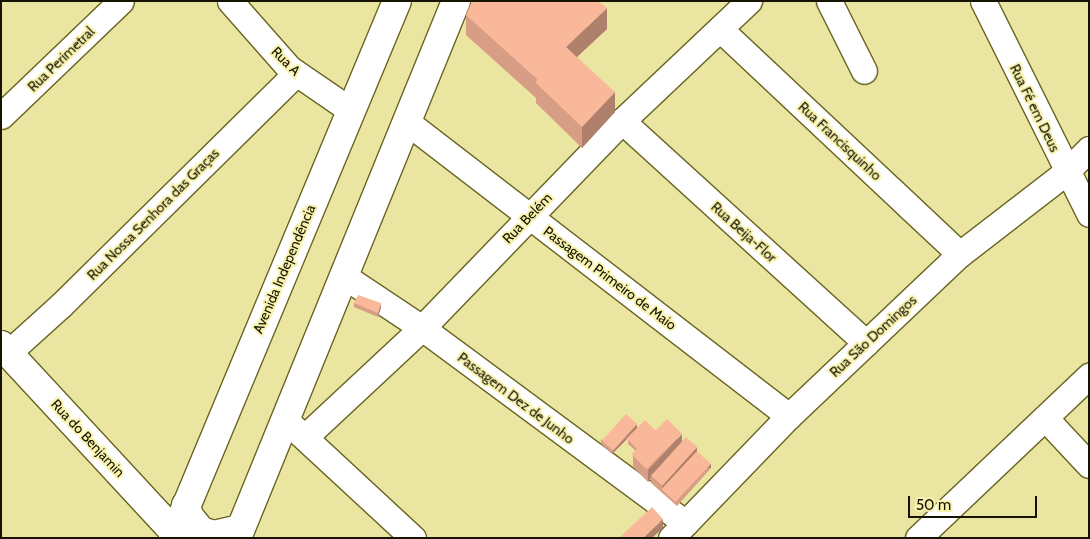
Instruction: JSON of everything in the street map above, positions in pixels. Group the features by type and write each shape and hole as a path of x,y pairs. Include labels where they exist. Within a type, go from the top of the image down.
{"main road":[{"name":"Avenida Independência","path":"173,536 397,1"},
{"path":"186,505 188,516 201,531 214,535 238,533 456,1"},
{"name":"Rua do Benjamin","path":"5,349 173,536"}],"street":[{"name":"Rua Perimetral","path":"1,116 121,1"},
{"name":"Rua A","path":"230,1 296,73 350,110"},
{"name":"Rua Belém","path":"306,436 422,328 622,120 750,1"},
{"path":"830,1 864,71"},
{"name":"Rua Fé em Deus","path":"983,1 1066,172 1089,214"},
{"name":"Rua Francisquinho","path":"720,29 960,254"},
{"name":"Rua Nossa Senhora das Graças","path":"5,349 61,305 296,73"},
{"name":"Rua Beija-Flor","path":"622,120 866,343"},
{"name":"Passagem Primeiro de Maio","path":"407,122 789,416"},
{"name":"Rua São Domingos","path":"678,530 789,416 960,254 1066,172 1089,149"},
{"name":"Passagem Dez de Junho","path":"344,276 422,328 678,530"},
{"path":"918,538 1046,419 1089,376"},
{"path":"1046,419 1089,465"},
{"path":"285,420 306,436 413,538"}],"building":[{"path":"472,1 598,1 607,8 566,47 615,92 582,127 536,83 537,79 466,15"},
{"path":"358,295 381,303 378,313 354,303"},
{"path":"626,414 637,424 613,451 602,441"},
{"path":"667,419 682,434 646,469 632,454"},
{"path":"645,420 656,431 638,450 627,438"},
{"path":"686,437 697,447 662,486 651,476"},
{"path":"697,451 711,464 675,502 662,489"},
{"path":"652,507 663,519 643,538 619,538"}]}
